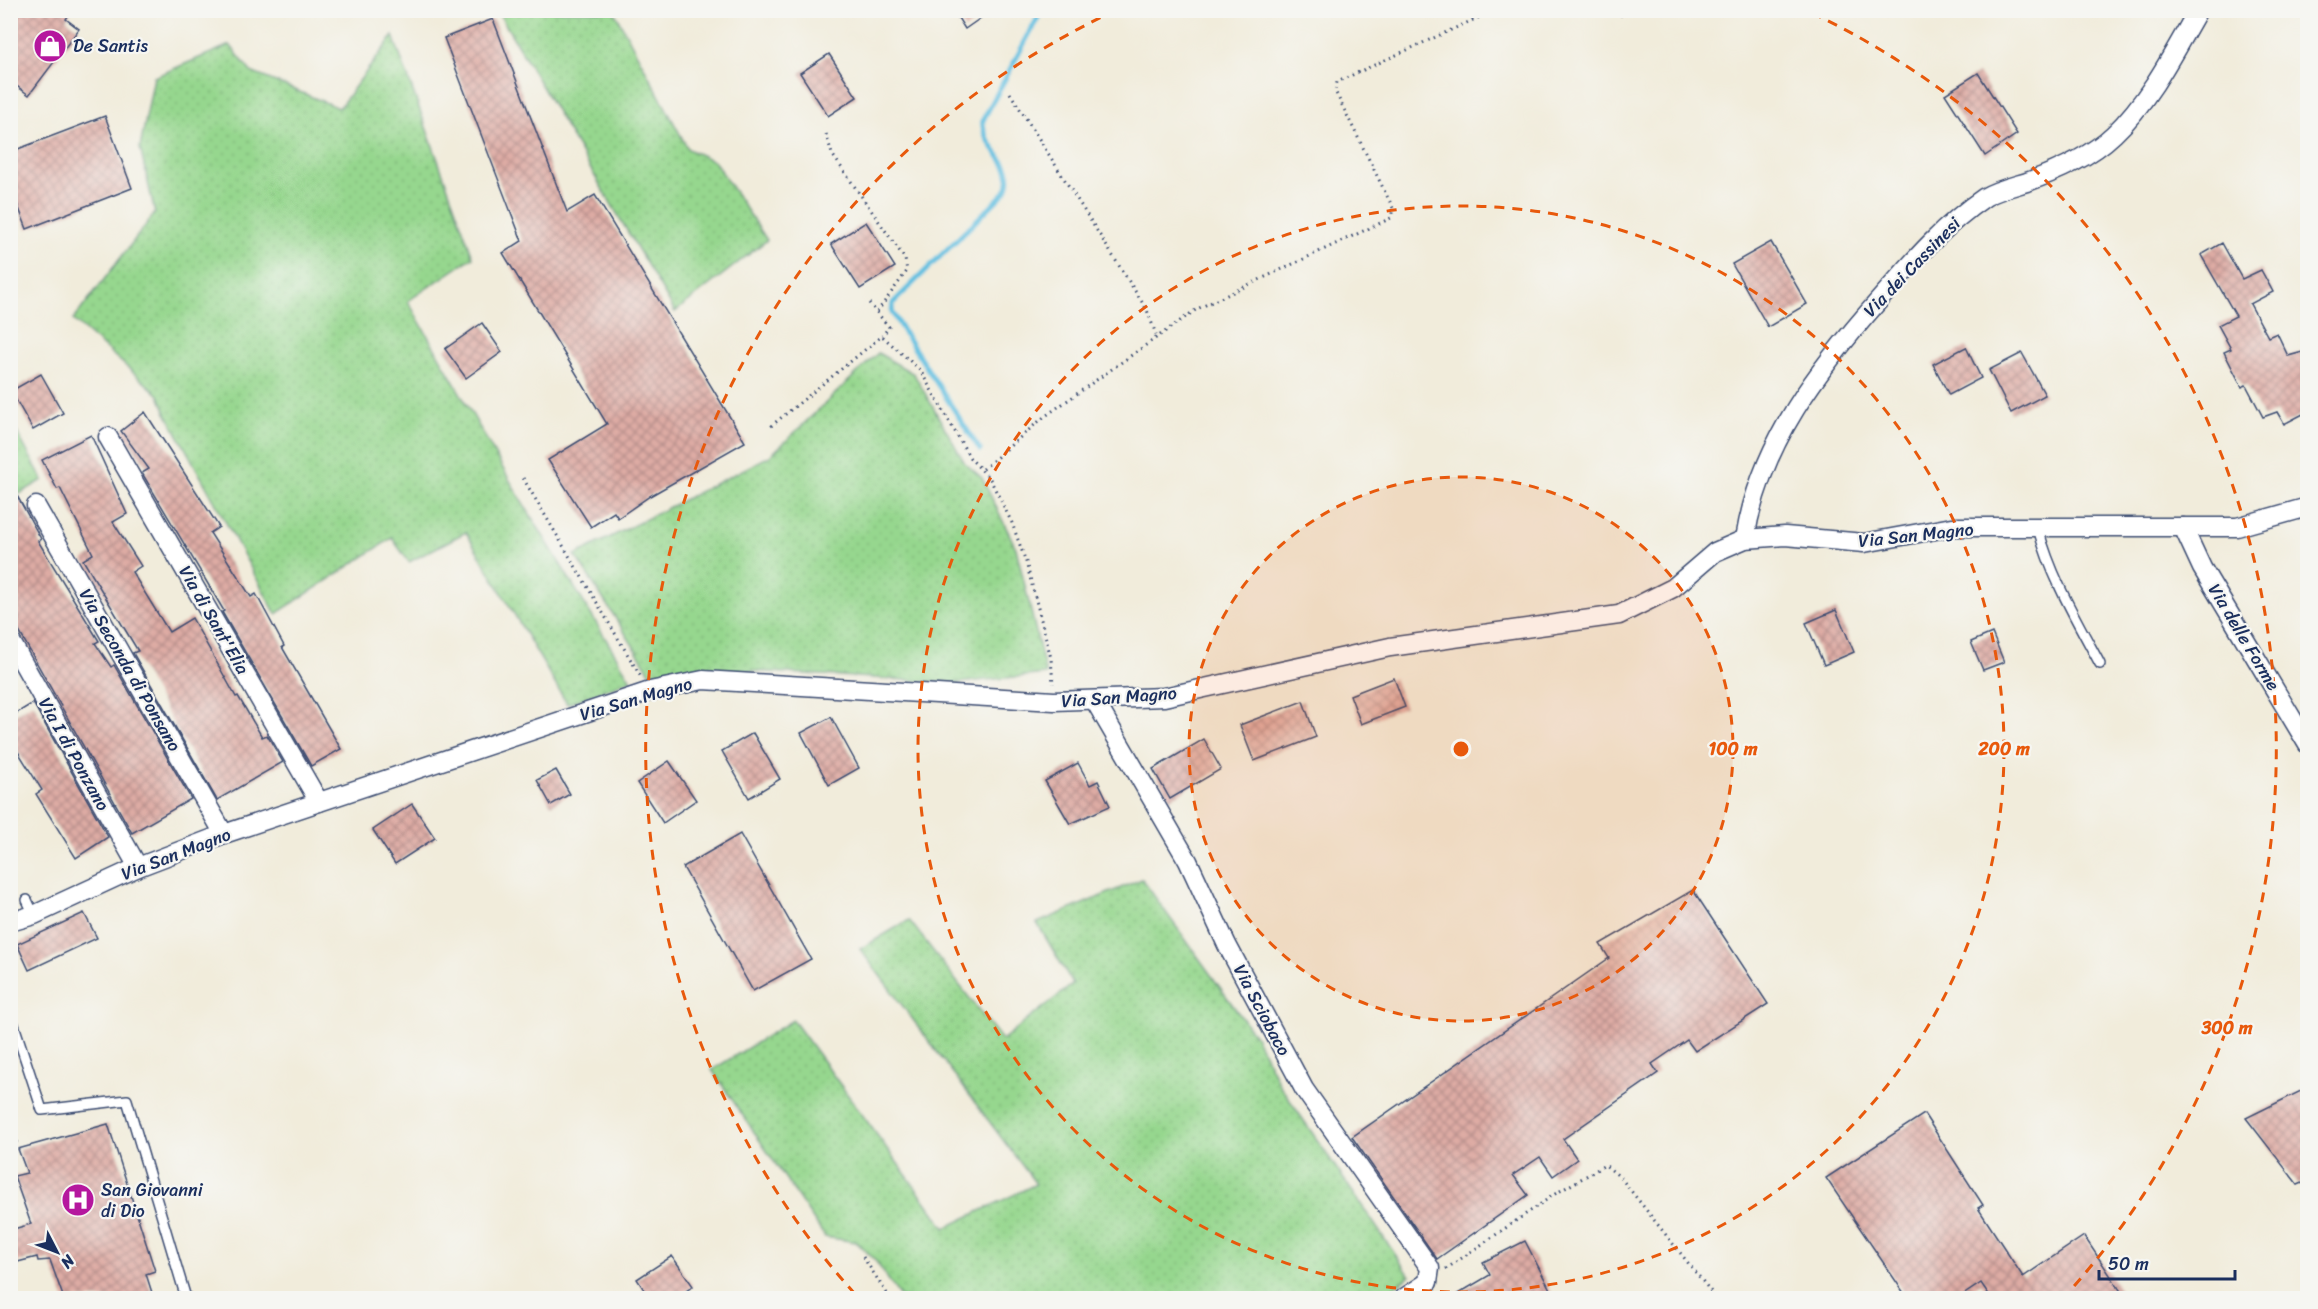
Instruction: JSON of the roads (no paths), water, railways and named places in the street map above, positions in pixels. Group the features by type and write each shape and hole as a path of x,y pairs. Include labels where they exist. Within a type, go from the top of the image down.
{"street":[{"name":"Via dei Cassinesi","path":"1745,539 1749,514 1768,459 1800,397 1848,335 1948,224 1988,195 2079,160 2114,134 2141,102 2198,10"},
{"name":"Via di Sant'Elia","path":"108,437 319,802"},
{"name":"Via Seconda di Ponsano","path":"36,506 224,834"},
{"name":"Via San Magno","path":"10,922 31,907 224,834 650,691 703,680 1054,701 1164,697 1390,647 1619,615 1673,588 1715,552 1745,539 1785,536 1864,543 1952,527 2237,527 2307,507"},
{"name":"Via delle Forme","path":"2183,527 2202,568 2307,745"},
{"name":"Via I di Ponzano","path":"10,640 138,867"},
{"name":"Via Sciobaco","path":"1095,701 1188,861 1227,945 1304,1089 1430,1268 1428,1282 1404,1299"}],"lane":[{"path":"2037,528 2046,559 2100,664"},
{"path":"11,1018 42,1110 127,1100 186,1299"}],"waterway":[{"path":"980,450 903,331 892,312 893,303 1005,192 1009,182 1008,172 987,139 983,120 1042,10"}],"place":[{"name":"De Santis","path":"50,46"},
{"name":"San Giovanni di Dio","path":"78,1200"}]}
